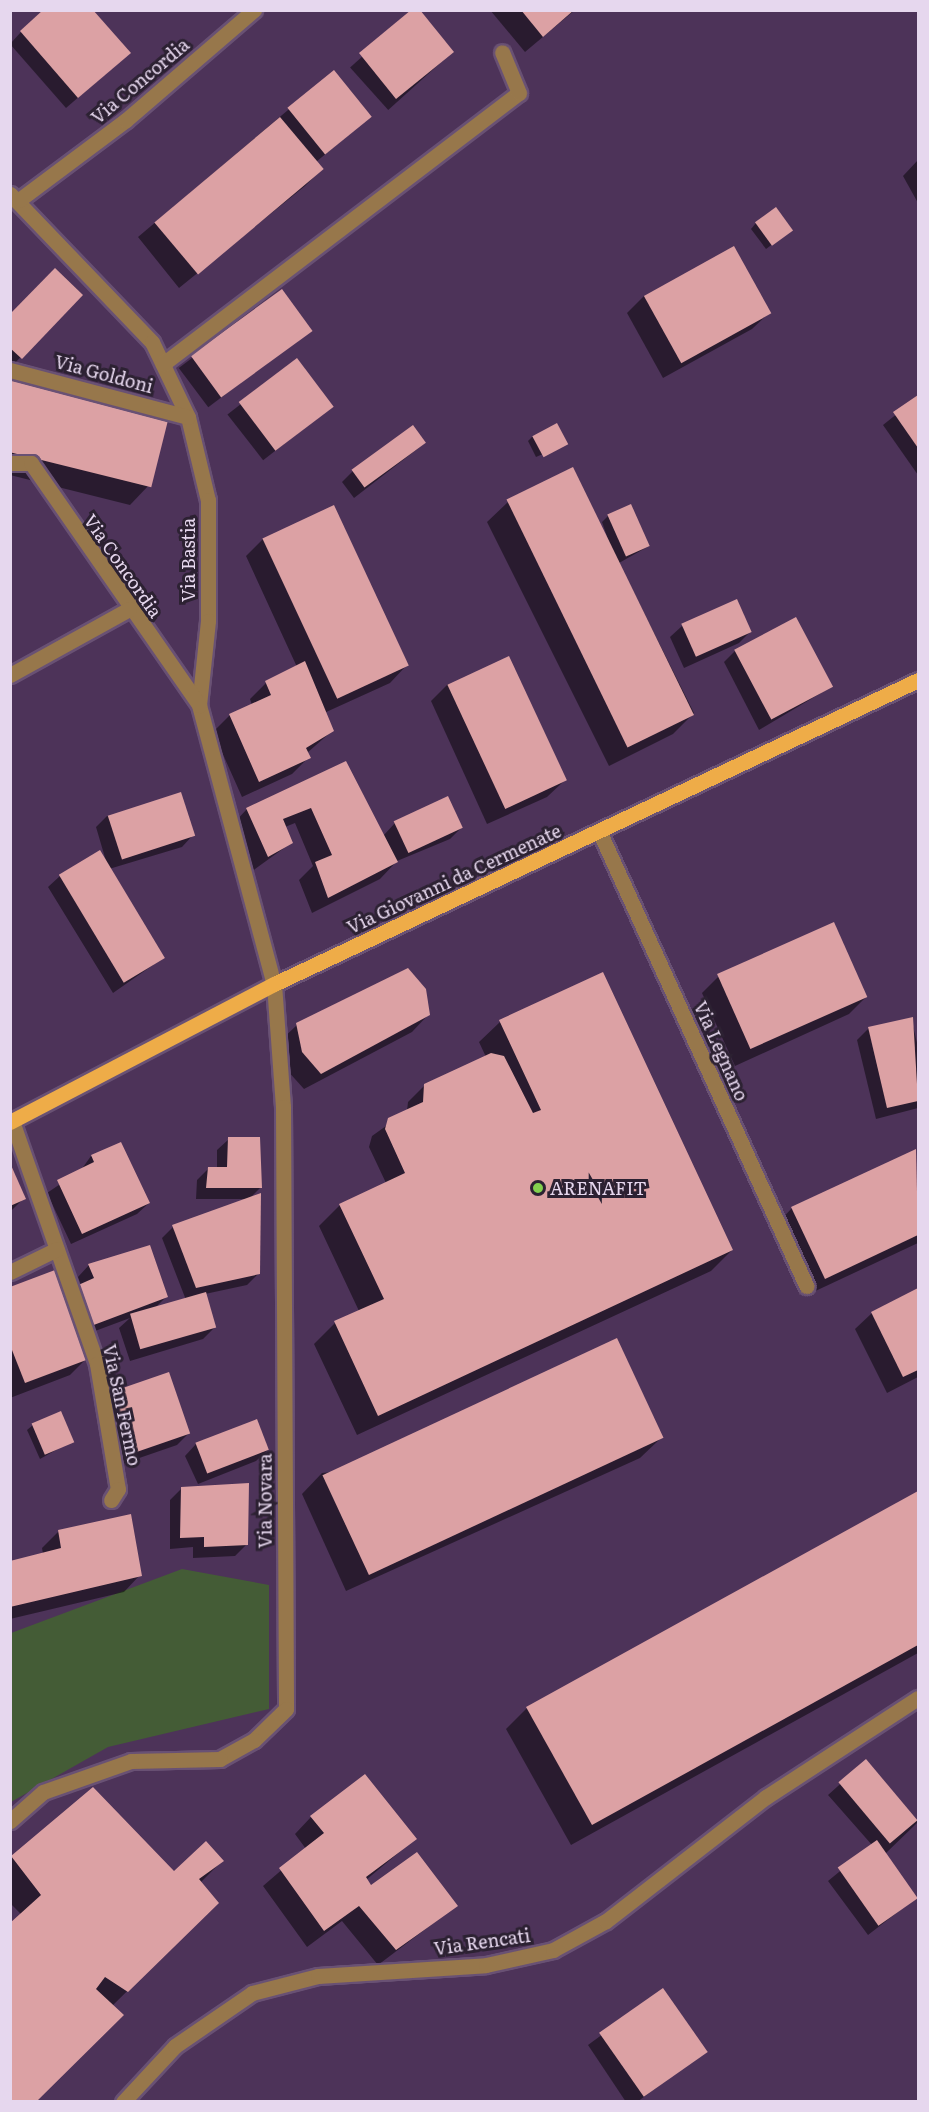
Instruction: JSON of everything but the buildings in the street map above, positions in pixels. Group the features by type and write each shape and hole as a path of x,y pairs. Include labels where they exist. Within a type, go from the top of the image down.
{"main road":[{"name":"Via Giovanni da Cermenate","path":"11,1121 274,984 918,680"}],"street":[{"name":"Via Concordia","path":"15,197 126,120 254,10"},
{"path":"163,364 519,93 502,52"},
{"name":"Via Bastia","path":"15,197 152,342 188,417 208,500 208,621 199,705 274,984"},
{"name":"Via Goldoni","path":"10,370 188,417"},
{"name":"Via Concordia","path":"10,463 31,463 129,609 199,705"},
{"path":"10,675 129,609"},
{"name":"Via Legnano","path":"600,832 806,1286"},
{"name":"Via Novara","path":"10,1821 43,1792 131,1761 220,1759 254,1740 286,1709 283,1107 274,984"},
{"name":"Via San Fermo","path":"11,1121 99,1376 118,1489 111,1500"},
{"path":"10,1272 57,1249"},
{"name":"Via Rencati","path":"123,2102 175,2046 252,1993 318,1976 486,1965 553,1950 606,1921 766,1797 918,1698"}],"green space":[{"path":"182,1569 269,1585 269,1709 108,1747 11,1802 11,1633"}],"place":[{"name":"ARENAFIT","path":"538,1188"}]}
